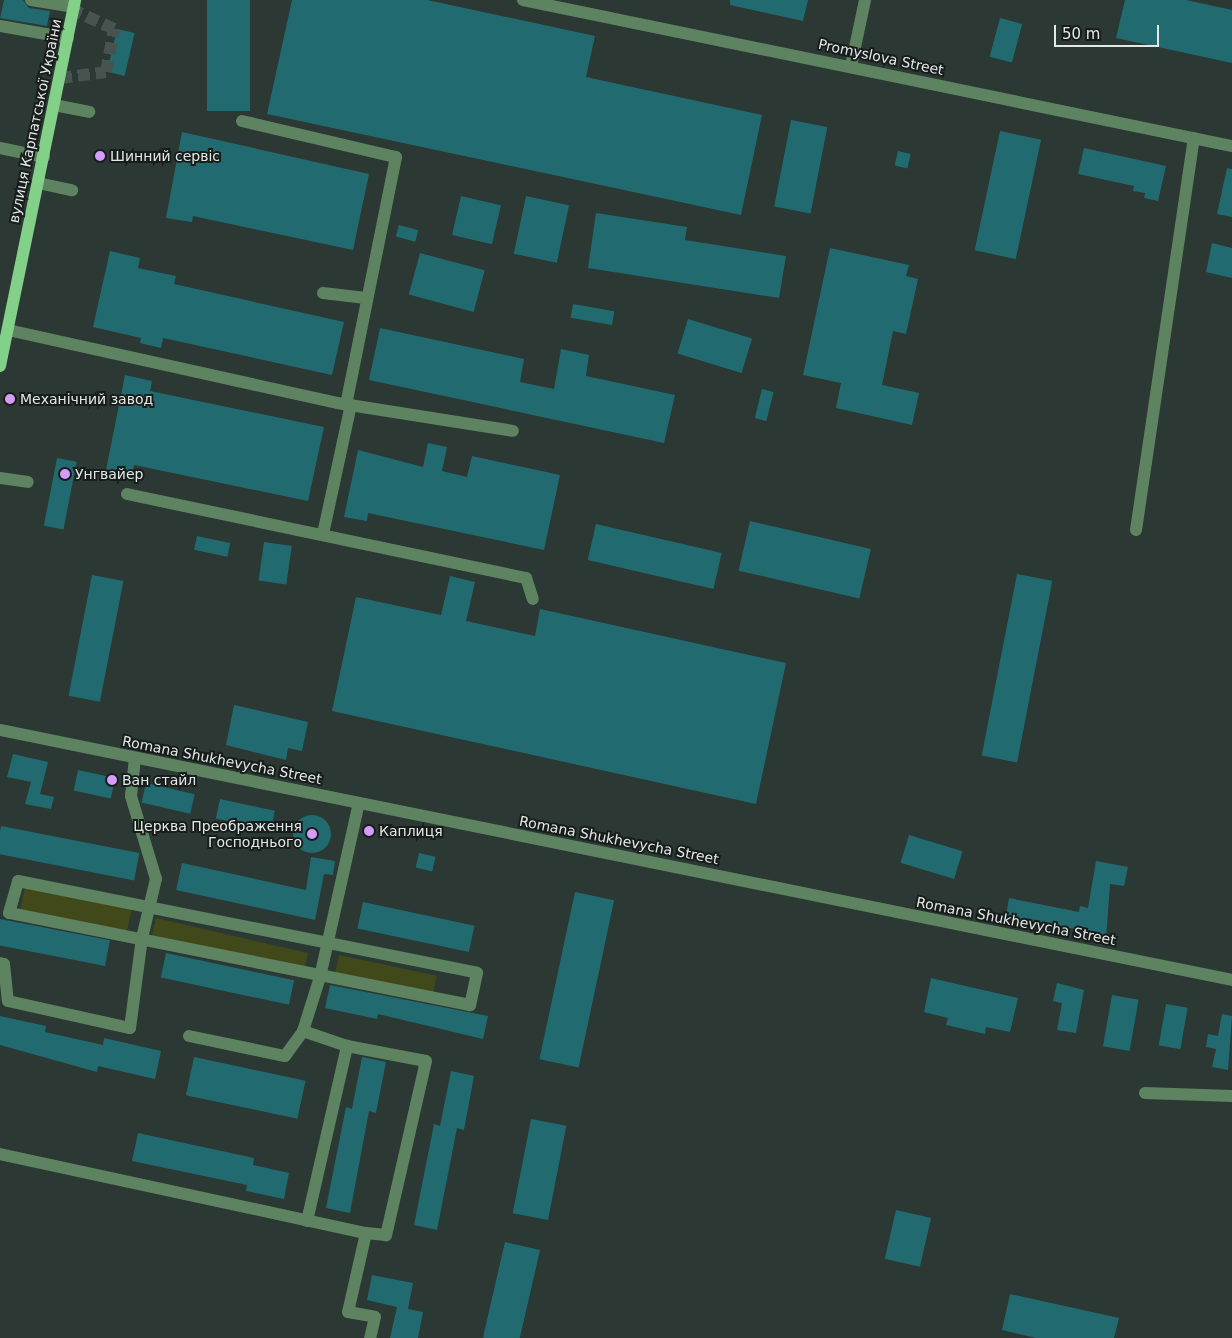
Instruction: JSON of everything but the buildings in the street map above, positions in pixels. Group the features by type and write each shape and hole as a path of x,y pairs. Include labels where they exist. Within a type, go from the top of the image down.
{"main road":[{"name":"вулиця Карпатської України","path":"0,366 75,4"}],"street":[{"path":"31,0 75,4"},
{"name":"Promyslova Street","path":"523,0 851,66 1232,146"},
{"path":"851,66 865,0"},
{"path":"0,26 68,38"},
{"path":"54,105 89,112"},
{"path":"242,121 396,158 366,298 324,534"},
{"path":"1136,530 1194,138"},
{"path":"0,148 44,157"},
{"path":"38,183 72,190"},
{"path":"323,293 366,298"},
{"path":"8,330 348,405 513,431"},
{"path":"0,478 28,482"},
{"path":"126,494 324,534 526,578 533,599"},
{"name":"Romana Shukhevycha Street","path":"0,730 1232,980"},
{"path":"0,963 4,964 8,1001 130,1028 142,938 148,906 156,879 131,796 135,758"},
{"path":"189,1036 285,1056 303,1031 320,977 359,803"},
{"path":"18,881 148,906 477,973 470,1005 320,977 142,938 9,912 18,881"},
{"path":"0,1154 307,1221 366,1233 386,1235 426,1061 347,1046 303,1031"},
{"path":"307,1221 347,1046"},
{"path":"1145,1093 1232,1096"},
{"path":"366,1233 348,1312 375,1317 370,1338"}],"green space":[{"path":"25,887 132,910 126,934 20,911"},
{"path":"156,918 308,953 303,974 151,938"},
{"path":"339,955 437,976 432,996 335,976"}],"tunnel":[{"path":"60,78 106,72 114,29 73,10"}],"place":[{"name":"Шинний сервіс","path":"100,156"},
{"name":"Механічний завод","path":"10,399"},
{"name":"Унгвайер","path":"65,474"},
{"name":"Ван стайл","path":"112,780"},
{"name":"Каплиця","path":"369,831"},
{"name":"Церква Преображення Господнього","path":"312,834"}]}
